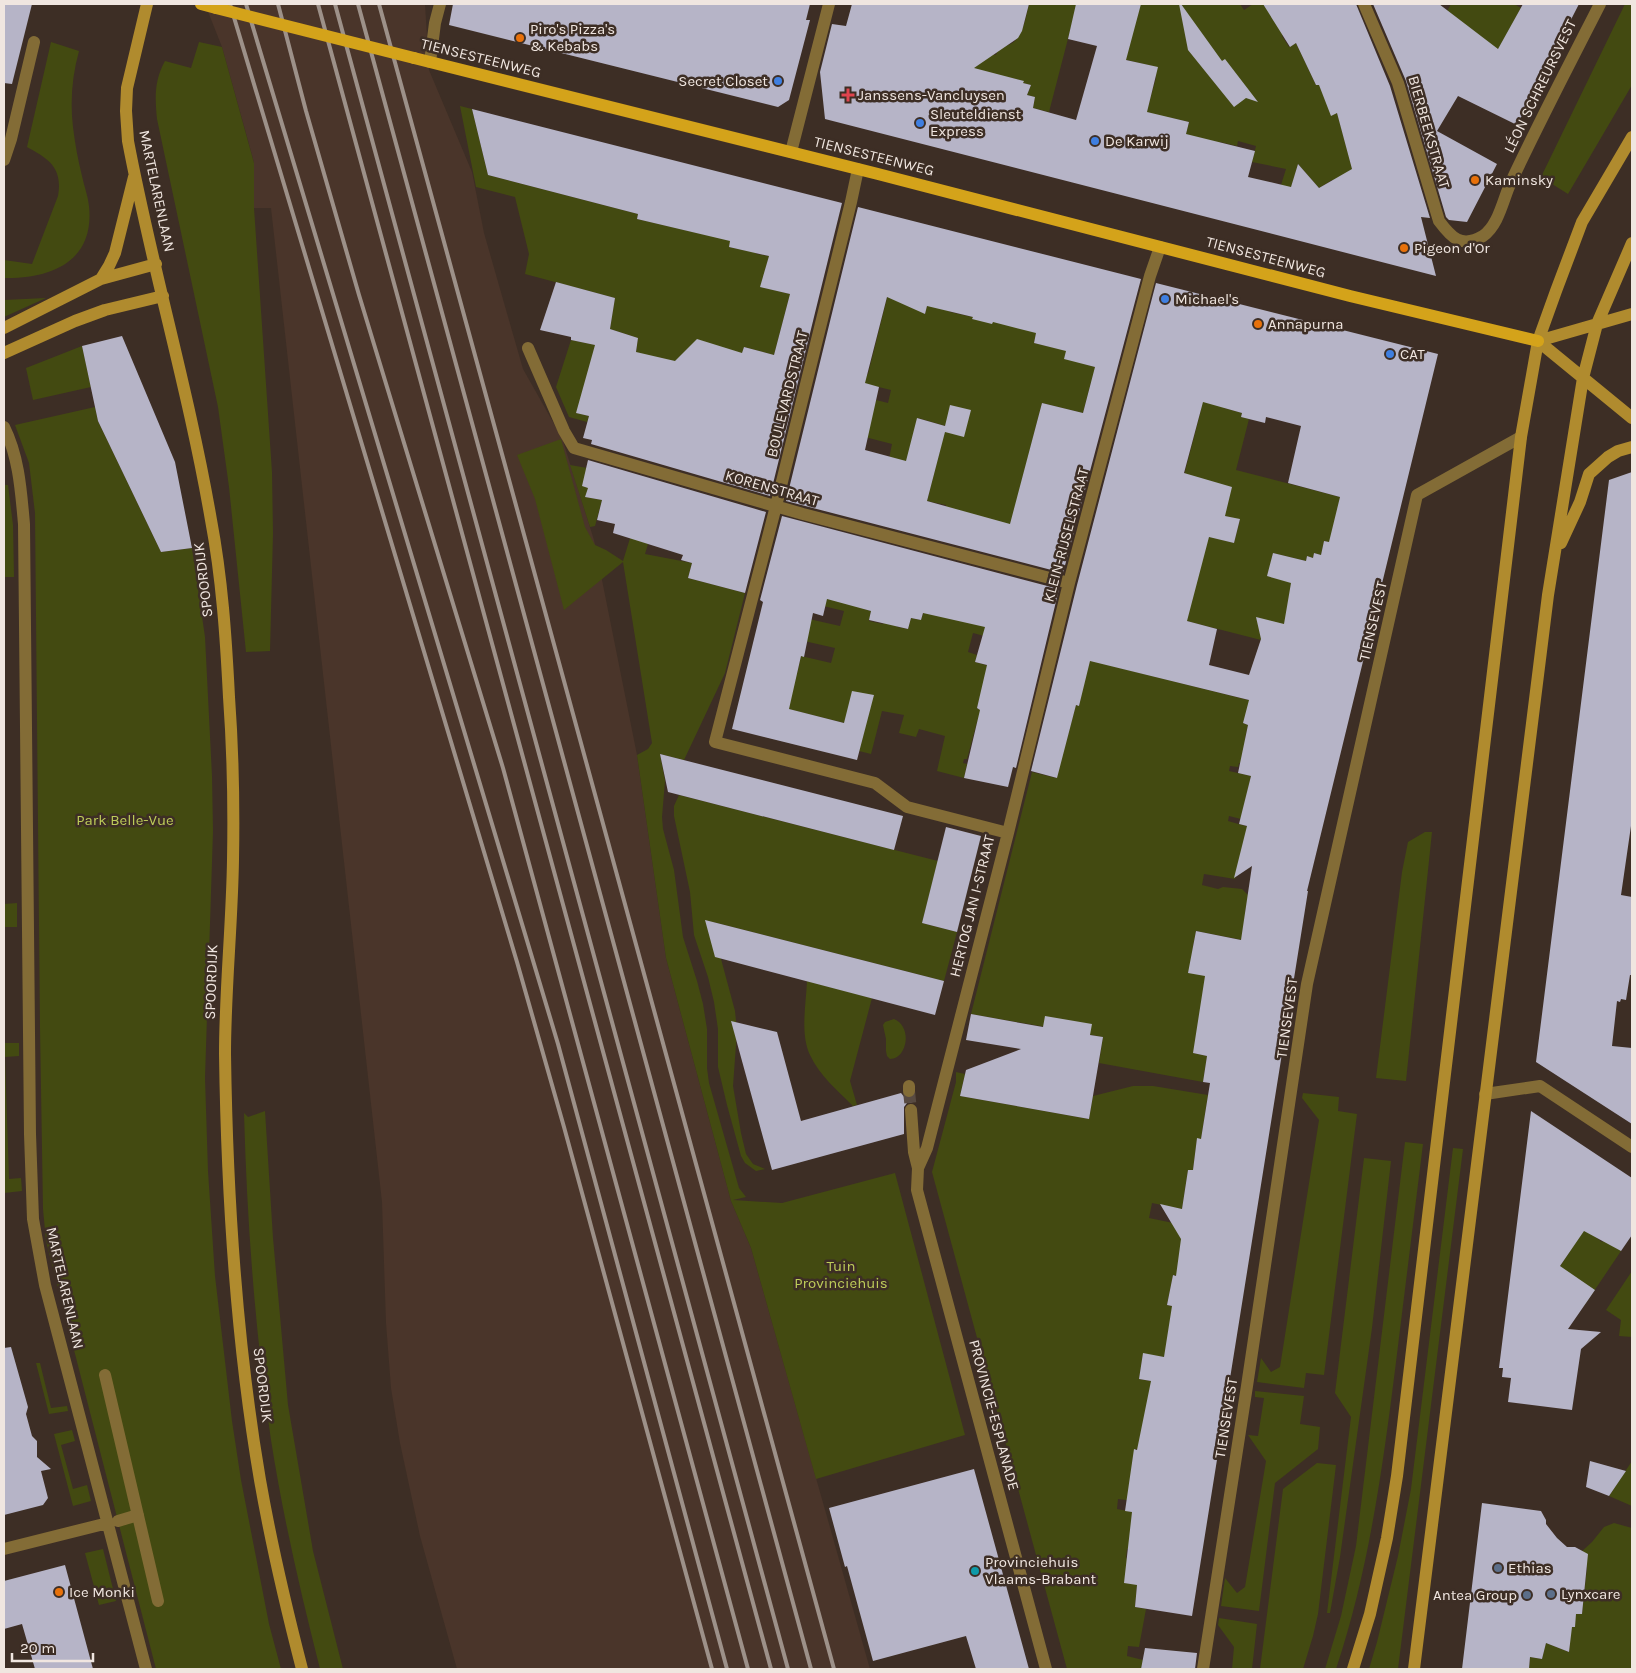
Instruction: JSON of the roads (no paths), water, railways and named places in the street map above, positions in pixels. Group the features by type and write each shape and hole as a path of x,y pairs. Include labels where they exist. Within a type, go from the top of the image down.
{"main road":[{"name":"MARTELARENLAAN","path":"147,4 127,88 126,110 128,140 163,296"},
{"name":"TIENSESTEENWEG","path":"201,4 858,169 1350,296 1538,341"},
{"path":"1352,1669 1370,1614 1387,1538 1397,1476 1521,437 1538,341 1582,222 1632,137"},
{"path":"101,279 115,253 135,175"},
{"path":"1414,1669 1533,712 1554,559 1583,378 1597,324 1632,243"},
{"path":"4,328 101,279 156,264"},
{"path":"4,353 75,321 163,296"},
{"name":"SPOORDIJK","path":"163,296 212,524 230,699 234,824 225,1049 226,1116 234,1272 260,1480 272,1544 302,1669"},
{"path":"1538,341 1632,314"},
{"path":"1538,341 1632,418"},
{"path":"1554,559 1580,502 1590,474 1608,457 1618,451 1632,447"}],"street":[{"path":"430,62 435,22 440,4"},
{"path":"790,152 830,4"},
{"name":"BIERBEEKSTRAAT","path":"1364,4 1398,83 1439,221 1452,238 1465,242 1483,236"},
{"name":"LÉON SCHREURSVEST","path":"1483,236 1494,224 1510,183 1600,4"},
{"path":"4,160 11,139 34,42"},
{"name":"BOULEVARDSTRAAT","path":"715,742 776,506 858,169"},
{"name":"KLEIN-RIJSELSTRAAT","path":"1008,832 1069,583 1150,276 1160,246"},
{"name":"KORENSTRAAT","path":"528,348 564,431 574,448 803,514 1069,583"},
{"name":"MARTELARENLAAN","path":"4,427 13,448 17,466 24,524 29,1091 33,1219 45,1285 113,1522 146,1669"},
{"name":"TIENSEVEST","path":"1202,1669 1307,984 1417,495 1521,437"},
{"name":"HERTOG JAN I-STRAAT","path":"715,742 875,783 907,807 1008,832 928,1148 918,1168"},
{"path":"1485,1094 1540,1086 1632,1147"},
{"path":"911,1110 914,1152 918,1168"},
{"name":"PROVINCIE-ESPLANADE","path":"918,1168 917,1190 1046,1669"},
{"path":"105,1375 158,1601"},
{"path":"4,1549 138,1515"}],"tunnel":[{"path":"909,1091 911,1110"}],"railway":[{"path":"230,4 517,962 712,1669"},
{"path":"246,4 558,1044 727,1669"},
{"path":"278,4 306,111 359,295 503,768 748,1669"},
{"path":"318,4 771,1669"},
{"path":"335,4 788,1669"},
{"path":"358,4 811,1669"},
{"path":"379,4 834,1669"}],"place":[{"name":"Piro's Pizza's & Kebabs","path":"520,38"},
{"name":"Secret Closet","path":"778,81"},
{"name":"Janssens-Vancluysen","path":"848,95"},
{"name":"Sleuteldienst Express","path":"920,123"},
{"name":"De Karwij","path":"1095,141"},
{"name":"Kaminsky","path":"1475,180"},
{"name":"Pigeon d'Or","path":"1404,248"},
{"name":"Michael's","path":"1165,299"},
{"name":"Annapurna","path":"1258,324"},
{"name":"CAT","path":"1390,354"},
{"name":"Ethias","path":"1498,1568"},
{"name":"Provinciehuis Vlaams-Brabant","path":"975,1571"},
{"name":"Ice Monki","path":"59,1592"},
{"name":"Lynxcare","path":"1551,1594"},
{"name":"Antea Group","path":"1527,1595"}],"park label":[{"name":"Park Belle-Vue","path":"125,820"},
{"name":"Tuin Provinciehuis","path":"841,1274"}]}
